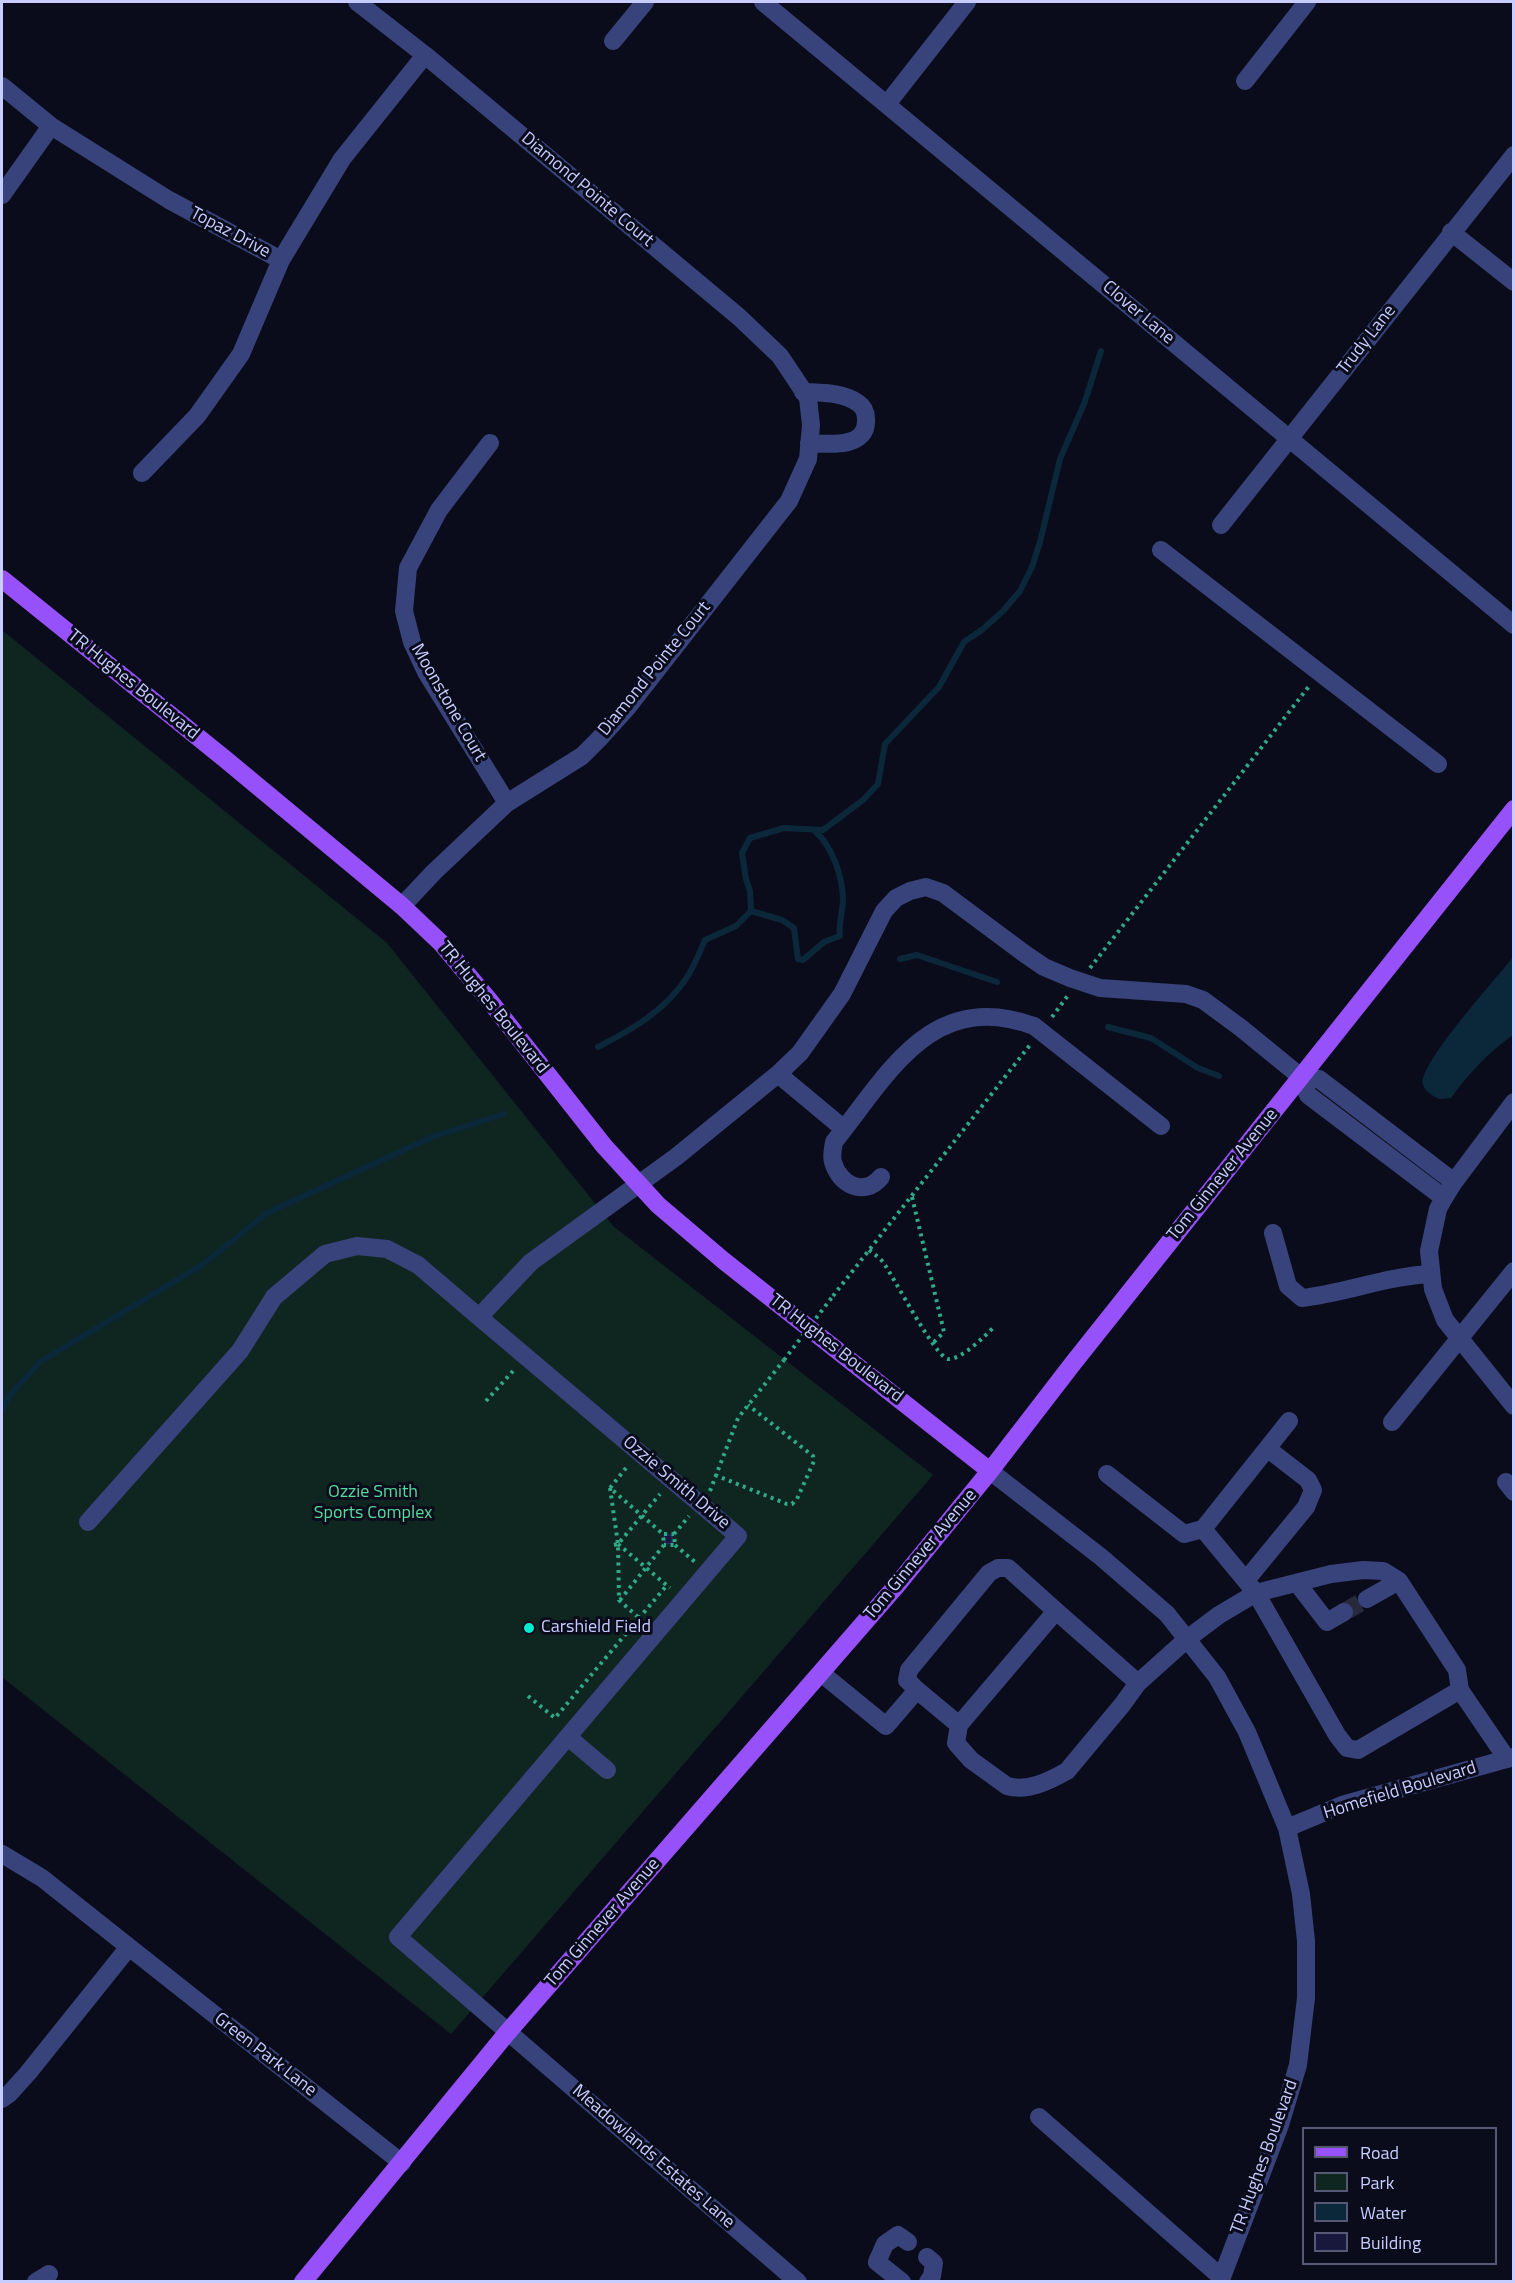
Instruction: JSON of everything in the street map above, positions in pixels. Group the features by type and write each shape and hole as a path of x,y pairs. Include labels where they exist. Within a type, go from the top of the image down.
{"main road":[{"name":"TR Hughes Boulevard","path":"2,579 402,906 441,943 476,984 604,1146 638,1184 724,1261 990,1471"},
{"name":"Tom Ginnever Avenue","path":"303,2282 507,2033 897,1585 990,1471 1514,809"}],"street":[{"name":"Diamond Pointe Court","path":"357,2 425,55 739,317 780,356 807,398 810,416 808,459 789,501 627,708 582,756 507,803 434,872 402,906"},
{"path":"613,41 645,2"},
{"name":"Clover Lane","path":"763,2 1514,625"},
{"path":"887,104 967,2"},
{"path":"1245,81 1308,2"},
{"name":"Topaz Drive","path":"2,86 51,126 169,200 281,260 342,159 425,55"},
{"path":"2,195 51,126"},
{"name":"Trudy Lane","path":"1221,525 1514,155"},
{"path":"1451,232 1514,282"},
{"path":"142,474 197,416 241,354 281,260"},
{"path":"803,392 837,394 859,403 866,412 867,424 859,438 846,444 809,443"},
{"name":"Moonstone Court","path":"490,443 439,510 408,568 404,611 412,642 426,672 507,803"},
{"path":"1161,550 1438,764"},
{"path":"88,1522 240,1351 274,1297 325,1254 357,1246 387,1249 418,1265 479,1317 531,1262 685,1150 778,1074 800,1053 842,994 884,911 896,898 926,887 942,892 1044,967 1070,978 1100,988 1186,994 1203,1000 1301,1077 1308,1095 1444,1198"},
{"path":"880,1177 875,1184 866,1189 857,1188 840,1175 833,1164 834,1142 895,1064 913,1045 930,1032 958,1020 995,1017 1034,1026 1161,1126"},
{"path":"778,1074 844,1129"},
{"path":"1301,1077 1319,1079 1454,1182"},
{"path":"1514,1102 1444,1198 1438,1209 1429,1251 1433,1289 1445,1320 1514,1406"},
{"path":"1274,1233 1288,1286 1302,1298 1323,1296 1406,1275 1431,1274"},
{"path":"1392,1422 1514,1271"},
{"name":"Ozzie Smith Drive","path":"479,1317 738,1536 398,1937 507,2033"},
{"path":"1107,1474 1184,1534 1203,1529 1288,1421"},
{"path":"1056,1611 959,1725 956,1743 961,1751 1007,1786 1029,1788 1067,1771 1138,1683 1252,1586 1306,1507 1313,1490 1308,1480 1268,1449"},
{"name":"TR Hughes Boulevard","path":"990,1471 1118,1572 1167,1614 1217,1677 1247,1732 1287,1828 1301,1894 1306,1941 1306,1998 1298,2065 1280,2125 1221,2279"},
{"path":"1203,1529 1252,1586 1347,1748 1358,1750 1460,1690"},
{"path":"959,1725 907,1680 909,1670 989,1573 998,1568 1008,1568 1138,1683"},
{"path":"1252,1586 1297,1583 1331,1574 1363,1570 1383,1572 1399,1581 1457,1670 1460,1690 1510,1758"},
{"path":"1367,1599 1399,1581"},
{"path":"1297,1583 1327,1622 1344,1612"},
{"path":"821,1673 886,1726 917,1690"},
{"path":"568,1737 607,1770"},
{"name":"Homefield Boulevard","path":"1287,1828 1342,1805 1510,1758"},
{"name":"Green Park Lane","path":"2,1854 42,1878 402,2163"},
{"path":"2,2099 28,2073 129,1947"},
{"name":"Meadowlands Estates Lane","path":"507,2033 798,2282"},
{"path":"1039,2117 1221,2279"},
{"path":"897,2280 877,2262 885,2244 898,2235 908,2242"},
{"path":"927,2257 934,2263 933,2276 928,2282"}],"path":[{"path":"1087,972 1319,672"},
{"path":"1049,1020 1072,992"},
{"path":"708,1494 738,1418 1034,1040"},
{"path":"912,1196 943,1323 944,1332 933,1343"},
{"path":"869,1250 882,1261 943,1357 948,1359 979,1343 994,1328"},
{"path":"486,1401 512,1370 520,1377"},
{"path":"715,1475 787,1504 792,1504 797,1499 814,1461 813,1456 748,1405"},
{"path":"634,1474 624,1466 609,1488 616,1545 619,1600 639,1618"},
{"path":"609,1488 663,1534 674,1534"},
{"path":"651,1488 659,1495"},
{"path":"616,1545 663,1491"},
{"path":"675,1545 674,1534 692,1512 684,1508"},
{"path":"619,1600 664,1545 663,1534"},
{"path":"616,1545 672,1590"},
{"path":"664,1545 675,1545 695,1562"},
{"path":"687,1571 702,1553"},
{"path":"528,1696 555,1718 667,1585"}],"green space":[{"name":"Ozzie Smith Sports Complex","path":"2,630 387,943 613,1226 933,1475 451,2034 2,1677"}],"water":[{"path":"1513,957 1513,1035 1480,1064 1451,1098 1437,1098 1427,1091 1423,1084 1425,1074 1433,1059 1460,1020"}],"building":[{"path":"664,1535 672,1535 672,1543 665,1544"}],"waterway":[{"path":"598,1047 637,1025 660,1008 671,998 689,974 705,940 736,926 751,911 750,891 742,853 750,838 784,828 823,830 863,800 878,784 885,744 939,687 964,642 1003,611 1020,591 1032,567 1040,542 1060,459 1084,404 1101,351"},
{"path":"751,911 782,920 794,928 798,959 803,960 824,942 840,936 843,899 841,881 832,854 815,831"},
{"path":"900,959 917,955 997,982"},
{"path":"1108,1027 1151,1038 1198,1068 1219,1076"},
{"path":"2,1410 10,1395 40,1362 202,1265 267,1213 432,1137 504,1114"}],"tunnel":[{"path":"1344,1612 1367,1599"}],"place":[{"name":"Carshield Field","path":"529,1628"}]}
